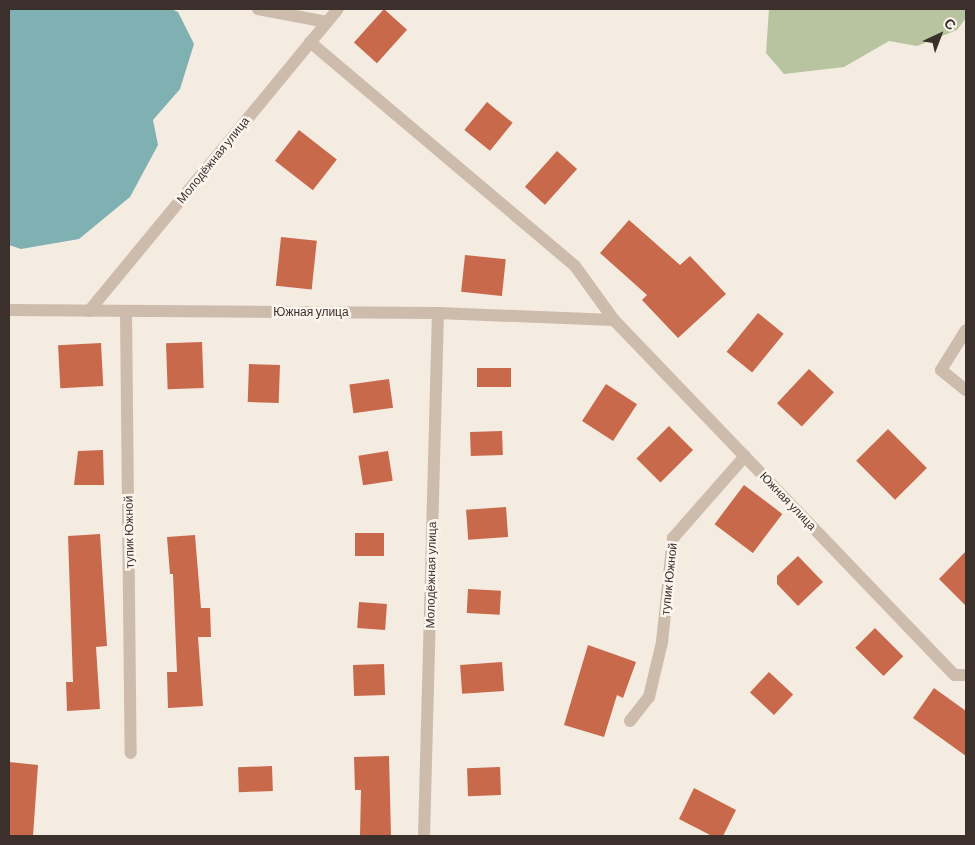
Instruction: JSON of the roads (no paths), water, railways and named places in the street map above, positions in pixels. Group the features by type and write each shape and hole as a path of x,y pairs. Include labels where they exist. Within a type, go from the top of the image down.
{"street":[{"path":"258,9 327,22"},
{"name":"Молодёжная улица","path":"89,311 338,9"},
{"name":"Южная улица","path":"310,42 575,266 614,320 955,675 966,674"},
{"name":"Южная улица","path":"9,310 438,313 614,320"},
{"name":"тупик Южной","path":"126,312 131,753"},
{"name":"Молодёжная улица","path":"424,836 438,313"},
{"path":"966,330 941,370 966,390"},
{"name":"тупик Южной","path":"630,720 649,697 662,642 673,538 745,456"}],"water":[{"path":"9,9 171,9 178,12 194,44 180,89 153,120 158,145 130,197 79,239 21,249 9,245"}]}
